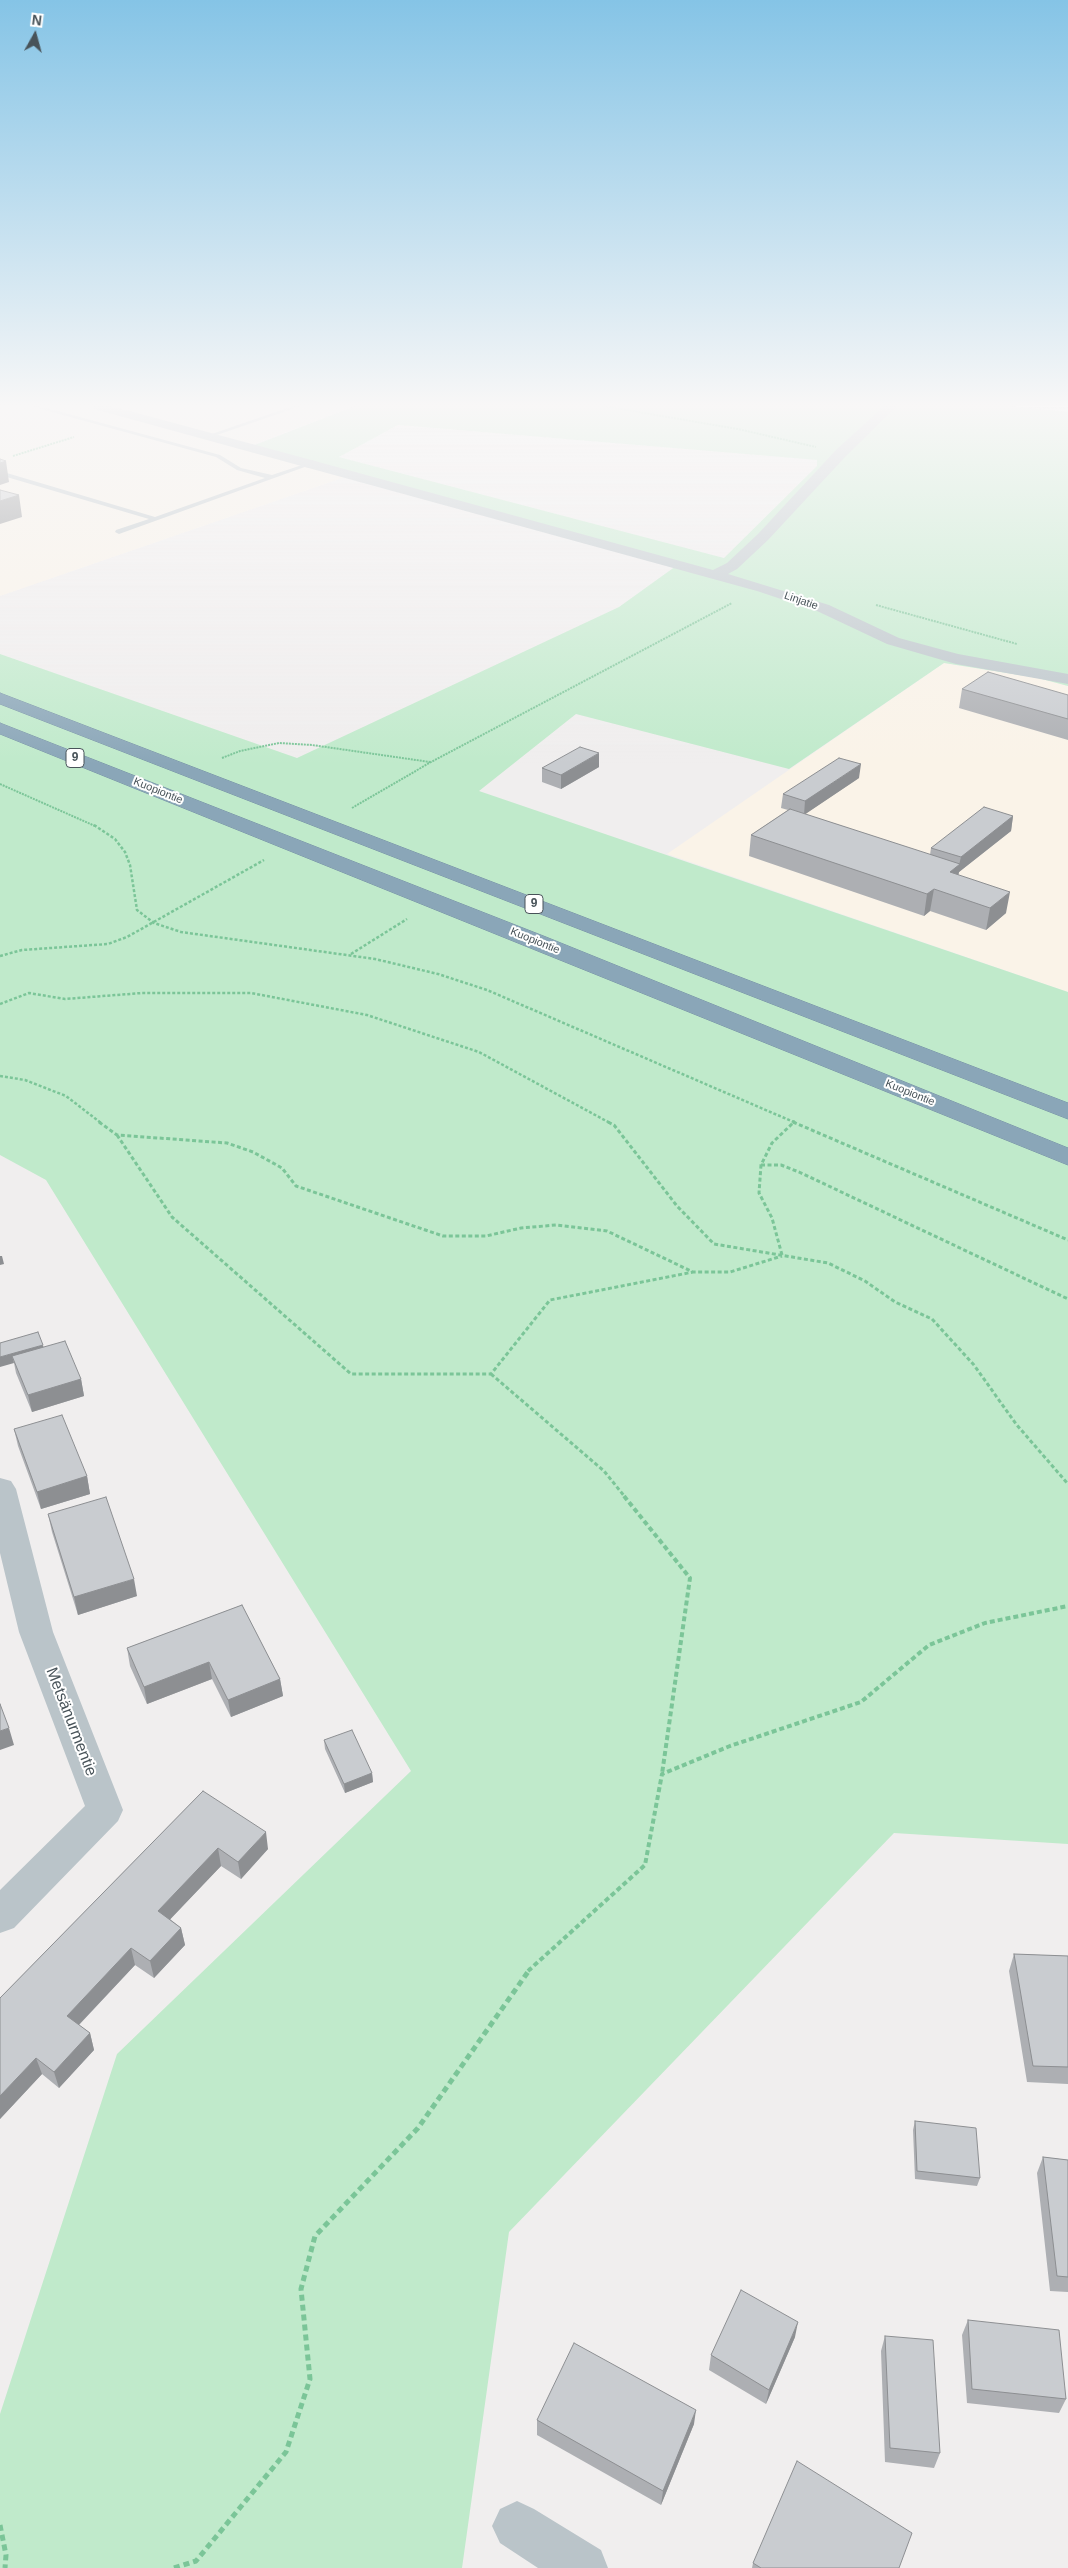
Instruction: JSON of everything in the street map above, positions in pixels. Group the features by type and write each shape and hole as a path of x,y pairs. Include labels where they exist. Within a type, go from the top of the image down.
{"highway":[{"name":"9","path":"0,698 1068,1112"},
{"name":"Kuopiontie","path":"0,728 529,938 1068,1157"}],"street":[{"name":"Linjatie","path":"538,526 762,588 822,608 893,641 956,659 1068,679"},
{"path":"715,574 732,566 771,526"},
{"name":"Metsänurmentie","path":"0,1489 36,1632 106,1810 0,1916"},
{"path":"517,2526 582,2568"}],"lane":[{"path":"119,532 137,526"}],"path":[{"path":"352,809 431,762 762,588"},
{"path":"876,605 1020,645"},
{"path":"219,760 240,751 279,743 312,745 431,762"},
{"path":"0,784 87,821 115,839 125,852 130,866 137,910 154,924 181,932 350,954 410,966 487,990 1068,1240"},
{"path":"0,956 22,950 108,944 154,924 271,856"},
{"path":"350,954 413,915"},
{"path":"0,1004 29,994 65,999 142,993 250,993 366,1015 479,1052 614,1125 677,1206 714,1244 828,1262 865,1281 895,1302 932,1319 974,1365 1016,1424 1068,1484"},
{"path":"0,1076 25,1080 66,1096 117,1135 172,1217 351,1374 491,1374 604,1471 690,1578 662,1774 644,1865 528,1970 418,2128 315,2236 301,2289 310,2379 286,2452 196,2561 174,2568"},
{"path":"782,1256 772,1218 759,1193 761,1165 772,1143 795,1121"},
{"path":"117,1135 227,1143 253,1152 282,1168 296,1186 443,1236 486,1236 521,1228 556,1225 607,1231 693,1272"},
{"path":"761,1165 781,1165 799,1172 1068,1299"},
{"path":"491,1374 550,1300 693,1272 730,1272 782,1256"},
{"path":"662,1774 730,1746 861,1702 929,1645 985,1623 1068,1606"},
{"path":"0,2525 6,2555 5,2568"}],"shaded area":[{"path":"0,526 203,526 0,596"},
{"path":"944,663 1038,678 1068,686 1068,992 667,854"}],"green space":[{"path":"530,526 601,526 724,558 757,526 1068,526 1068,686 1038,678 944,663 789,769 576,714 479,791 1068,992 1068,1844 894,1833 509,2232 462,2568 0,2568 0,2414 117,2054 411,1771 46,1180 0,1155 0,654 297,758 619,607 676,566"}],"building":[{"path":"988,672 1068,695 1068,719 962,689"},
{"path":"580,747 599,753 561,775 542,768"},
{"path":"839,758 861,764 805,801 783,794"},
{"path":"984,807 1013,816 961,857 931,848"},
{"path":"790,809 960,864 950,872 1010,892 990,908 934,889 927,894 751,835"},
{"path":"38,1332 43,1345 0,1357 0,1343"},
{"path":"65,1341 81,1379 28,1395 12,1356"},
{"path":"62,1415 87,1476 37,1492 14,1429"},
{"path":"106,1497 134,1579 74,1597 48,1514"},
{"path":"242,1605 280,1679 228,1700 209,1662 144,1687 127,1648"},
{"path":"0,1704 9,1728 0,1731"},
{"path":"352,1730 372,1773 344,1784 324,1740"},
{"path":"203,1791 266,1832 238,1862 218,1848 158,1911 181,1928 150,1961 131,1948 67,2016 90,2033 54,2072 36,2058 0,2096 0,1998"},
{"path":"1014,1954 1068,1956 1068,2067 1033,2066"},
{"path":"915,2121 976,2128 980,2178 917,2171"},
{"path":"1043,2157 1068,2160 1068,2277 1057,2276"},
{"path":"741,2290 798,2322 769,2390 711,2355"},
{"path":"968,2320 1059,2330 1066,2399 972,2389"},
{"path":"885,2336 933,2340 940,2453 890,2448"},
{"path":"574,2343 696,2410 663,2491 537,2420"},
{"path":"797,2461 912,2533 899,2568 761,2568 753,2563"}]}
